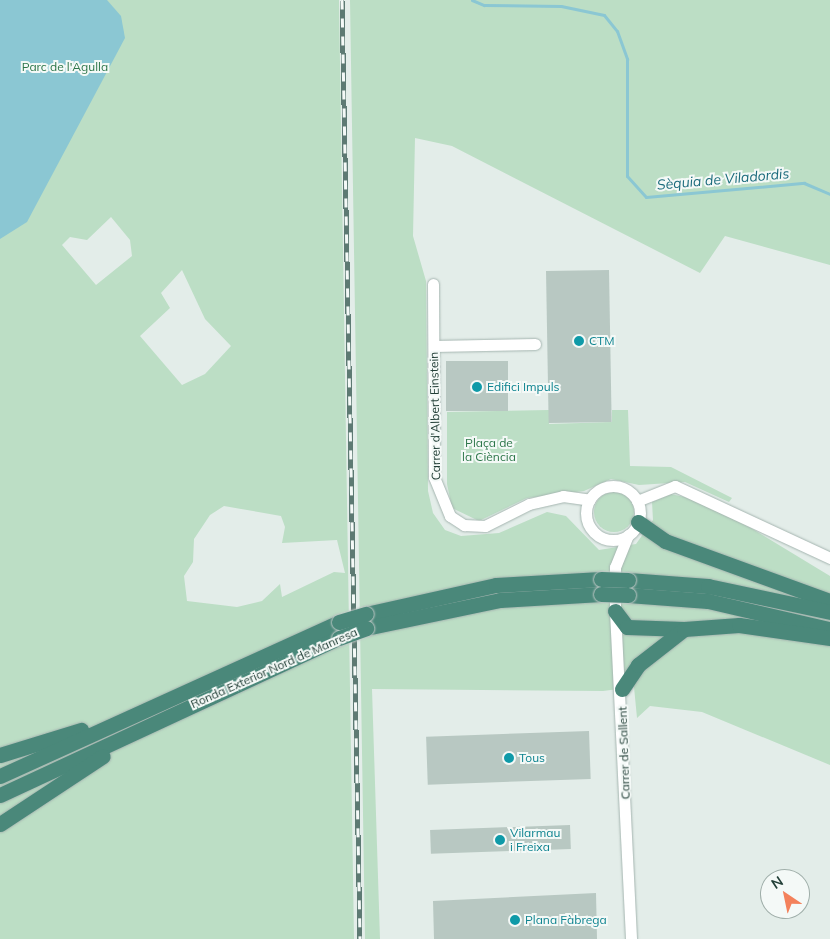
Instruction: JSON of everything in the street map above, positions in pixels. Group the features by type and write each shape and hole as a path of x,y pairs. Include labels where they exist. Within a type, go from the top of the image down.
{"highway":[{"path":"638,522 665,541 830,601"},
{"name":"Ronda Exterior Nord de Manresa","path":"0,776 121,719 339,622 366,621 496,585 628,588 708,586 830,612"},
{"name":"Ronda Exterior Nord de Manresa","path":"628,588 708,601 830,630"},
{"path":"615,611 627,627 684,629 740,625 830,638"},
{"name":"Ronda Exterior Nord de Manresa","path":"0,795 339,638 366,621"},
{"path":"622,689 638,665 684,629"},
{"path":"0,824 169,716"},
{"path":"0,755 121,719"}],"street":[{"name":"Carrer d'Albert Einstein","path":"433,284 434,477 450,516 464,525 485,526 529,504 563,496 590,500"},
{"path":"434,346 535,344"},
{"path":"612,486 625,488 637,501 638,522 628,535 601,536 587,518 590,500 612,486"},
{"path":"637,501 675,486 830,558"},
{"name":"Carrer de Sallent","path":"628,535 616,567 615,611 622,689 631,939"},
{"name":"Carrer de Sallent","path":"601,536 616,567"}],"green space":[{"path":"0,0 339,0 354,939 0,939","holes":["111,217 130,240 132,256 96,285 62,245 70,237 87,240","182,270 205,319 231,346 205,374 182,385 140,336 170,308 161,293","224,506 281,516 285,527 282,543 337,540 345,573 334,572 282,597 280,584 262,601 237,607 187,601 184,576 193,562 194,539 210,515"]},
{"path":"350,0 830,0 830,265 725,236 700,273 452,146 415,138 413,236 426,281 428,491 433,513 445,530 461,536 499,533 547,512 566,516 599,550 636,544 653,520 652,502 671,494 693,499 751,528 830,576 830,765 702,712 650,706 637,718 634,687 603,691 372,689 380,939 365,939"},
{"name":"Plaça de la Ciència","path":"549,410 549,424 612,422 612,410 628,410 630,466 671,467 732,498 729,502 685,482 639,485 611,479 584,491 527,498 479,521 452,508 447,484 447,412"},
{"path":"614,492 628,498 634,512 628,526 614,532 600,526 594,512 600,498"}],"water":[{"name":"Parc de l'Agulla","path":"0,0 107,0 121,16 125,38 27,222 0,239"}],"building":[{"name":"CTM","path":"609,270 612,422 549,423 546,271"},
{"name":"Edifici Impuls","path":"446,361 508,361 508,411 446,411"},
{"name":"Tous","path":"589,731 591,779 428,785 426,737"},
{"name":"Vilarmau i Freixa","path":"570,825 571,849 431,854 430,830"},
{"name":"Plana Fàbrega","path":"596,893 597,939 434,939 433,901"}],"waterway":[{"name":"Sèquia de Viladordis","path":"472,0 484,5 561,6 604,15 617,31 627,59 627,176 646,197 804,183 830,194"}],"railway":[{"path":"342,0 360,939"}],"place":[{"name":"CTM","path":"579,341"},
{"name":"Edifici Impuls","path":"477,387"},
{"name":"Tous","path":"509,758"},
{"name":"Vilarmau i Freixa","path":"500,840"},
{"name":"Plana Fàbrega","path":"515,920"}]}
